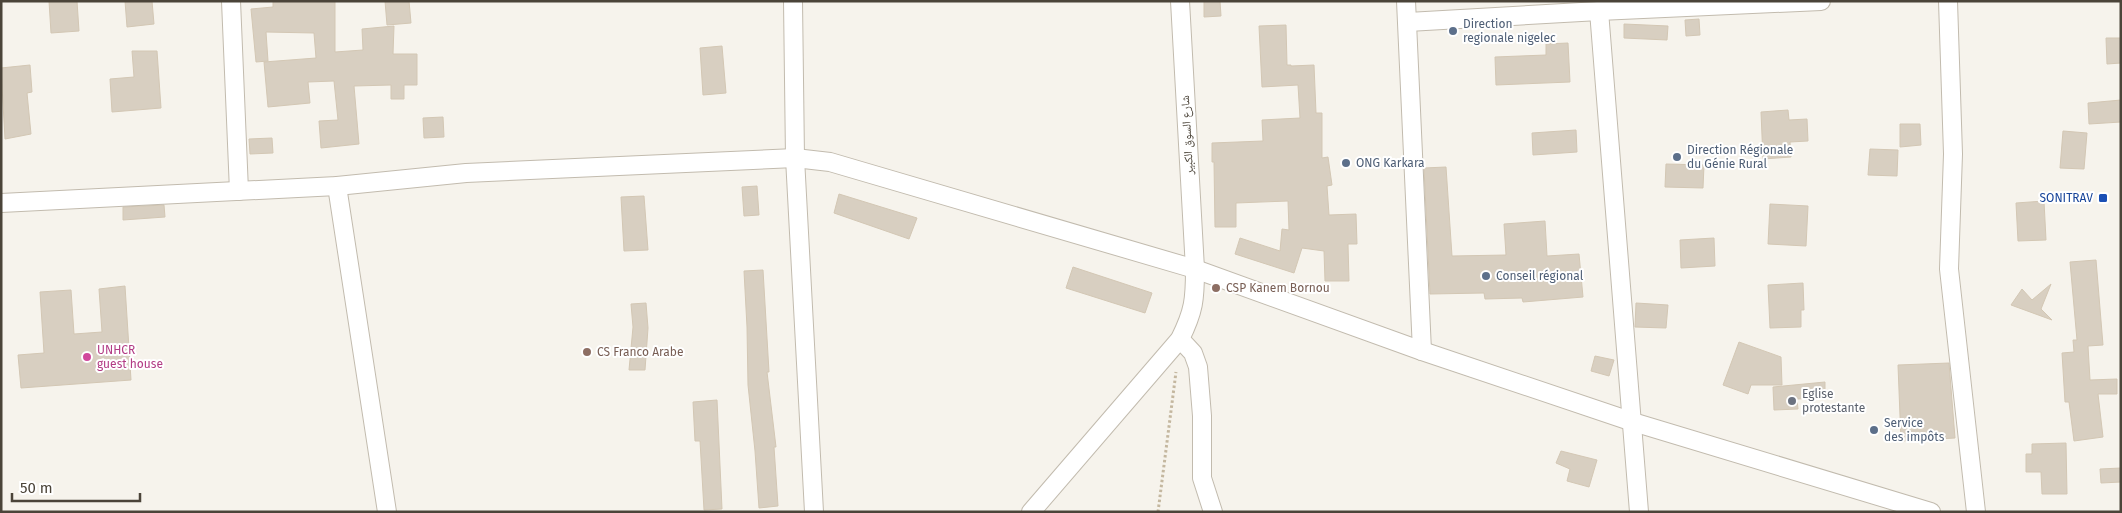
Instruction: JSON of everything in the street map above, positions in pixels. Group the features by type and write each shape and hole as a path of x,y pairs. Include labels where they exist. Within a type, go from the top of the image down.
{"street":[{"path":"231,1 239,191"},
{"path":"792,1 795,158 814,512"},
{"name":"شارع السوق الكبير","path":"1031,512 1180,339 1191,316 1195,297 1195,269 1180,1"},
{"path":"1406,1 1422,351"},
{"path":"1408,22 1715,4 1821,1"},
{"path":"1948,1 1953,154 1949,269 1976,512"},
{"path":"1599,11 1639,512"},
{"path":"1,203 337,186 466,172 795,158 830,162 1195,269 1422,351 1633,422 1931,512"},
{"path":"337,186 387,512"},
{"path":"1180,339 1193,353 1198,367 1202,416 1202,478 1208,502 1213,512"}],"path":[{"path":"1158,512 1176,367"}],"building":[{"path":"49,1 77,1 79,31 51,33"},
{"path":"125,1 152,1 154,24 127,27"},
{"path":"273,1 335,1 335,52 363,50 362,29 394,26 393,54 417,54 417,85 404,85 404,99 391,99 391,85 354,86 359,144 321,148 319,121 338,120 334,81 308,82 310,103 268,107 264,62 316,58 314,33 266,32 268,61 256,62 251,9 273,7"},
{"path":"385,1 409,1 411,23 387,25"},
{"path":"1204,1 1220,1 1221,16 1204,17"},
{"path":"1699,19 1700,35 1686,36 1685,20"},
{"path":"1624,24 1668,26 1667,40 1624,38"},
{"path":"1286,25 1287,65 1314,65 1316,113 1322,113 1322,158 1328,157 1332,185 1327,186 1329,215 1356,214 1357,244 1348,244 1349,281 1325,281 1324,251 1302,248 1294,273 1235,254 1240,238 1280,251 1282,229 1289,230 1288,201 1236,203 1236,227 1215,227 1212,143 1263,141 1262,120 1300,118 1298,85 1262,87 1259,26"},
{"path":"2106,38 2121,38 2121,63 2107,64"},
{"path":"1568,43 1570,82 1496,85 1495,57 1546,55 1546,44"},
{"path":"722,46 726,93 703,95 700,48"},
{"path":"132,51 157,51 161,108 112,112 110,79 134,77"},
{"path":"30,65 32,92 27,93 31,134 5,139 1,68"},
{"path":"2121,100 2121,122 2089,124 2088,103"},
{"path":"1788,110 1789,120 1807,119 1808,141 1790,142 1791,157 1763,159 1761,112"},
{"path":"443,117 444,137 424,138 423,118"},
{"path":"1900,124 1920,124 1921,145 1900,147"},
{"path":"1576,130 1577,152 1533,155 1532,133"},
{"path":"2063,131 2087,133 2084,169 2060,168"},
{"path":"272,138 273,153 250,154 249,139"},
{"path":"1870,149 1898,150 1897,176 1868,175"},
{"path":"1666,164 1704,165 1703,188 1665,187"},
{"path":"1446,167 1452,256 1506,255 1504,224 1545,221 1547,256 1579,254 1583,297 1523,302 1522,298 1485,299 1484,293 1430,294 1424,168"},
{"path":"757,186 759,215 744,216 742,187"},
{"path":"839,194 917,218 909,239 834,213"},
{"path":"644,196 648,250 624,251 621,197"},
{"path":"2044,201 2046,240 2018,241 2016,203"},
{"path":"1770,204 1808,206 1806,246 1768,244"},
{"path":"164,205 165,217 123,220 123,207"},
{"path":"1714,238 1715,266 1681,268 1680,240"},
{"path":"2096,260 2103,345 2088,346 2090,380 2117,379 2117,394 2098,394 2103,437 2074,441 2069,402 2065,402 2062,353 2074,352 2073,340 2077,340 2070,262"},
{"path":"1073,267 1152,293 1145,313 1066,288"},
{"path":"763,270 769,372 767,372 776,447 774,447 778,506 759,508 748,385 744,271"},
{"path":"1803,283 1804,310 1801,310 1801,327 1770,328 1768,285"},
{"path":"2051,284 2041,309 2052,320 2011,305 2022,289 2032,300"},
{"name":"UNHCR guest house","path":"125,286 131,380 21,388 18,355 44,353 40,292 71,290 74,334 102,332 99,289"},
{"path":"646,303 648,328 645,370 629,370 633,327 631,304"},
{"path":"1636,303 1668,305 1666,328 1635,327"},
{"path":"1739,342 1781,357 1782,385 1751,385 1748,394 1723,385"},
{"path":"1595,356 1614,360 1609,376 1591,371"},
{"path":"1949,363 1955,438 1901,441 1898,365"},
{"path":"1825,382 1825,398 1797,399 1798,409 1774,410 1773,387"},
{"path":"717,400 722,509 704,510 700,441 695,441 693,402"},
{"path":"2066,443 2067,494 2042,494 2041,472 2026,472 2026,454 2032,454 2032,444"},
{"path":"1561,451 1597,460 1589,487 1567,481 1570,469 1556,463"},
{"path":"2121,468 2121,482 2101,483 2100,469"}],"place":[{"name":"Direction regionale nigelec","path":"1453,31"},
{"name":"Direction Régionale du Génie Rural","path":"1677,157"},
{"name":"ONG Karkara","path":"1346,163"},
{"name":"SONITRAV","path":"2103,198"},
{"name":"Conseil régional","path":"1486,276"},
{"name":"CSP Kanem Bornou","path":"1216,288"},
{"name":"CS Franco Arabe","path":"587,352"},
{"name":"UNHCR guest house","path":"87,357"},
{"name":"Eglise protestante","path":"1792,401"},
{"name":"Service des impôts","path":"1874,430"}]}
